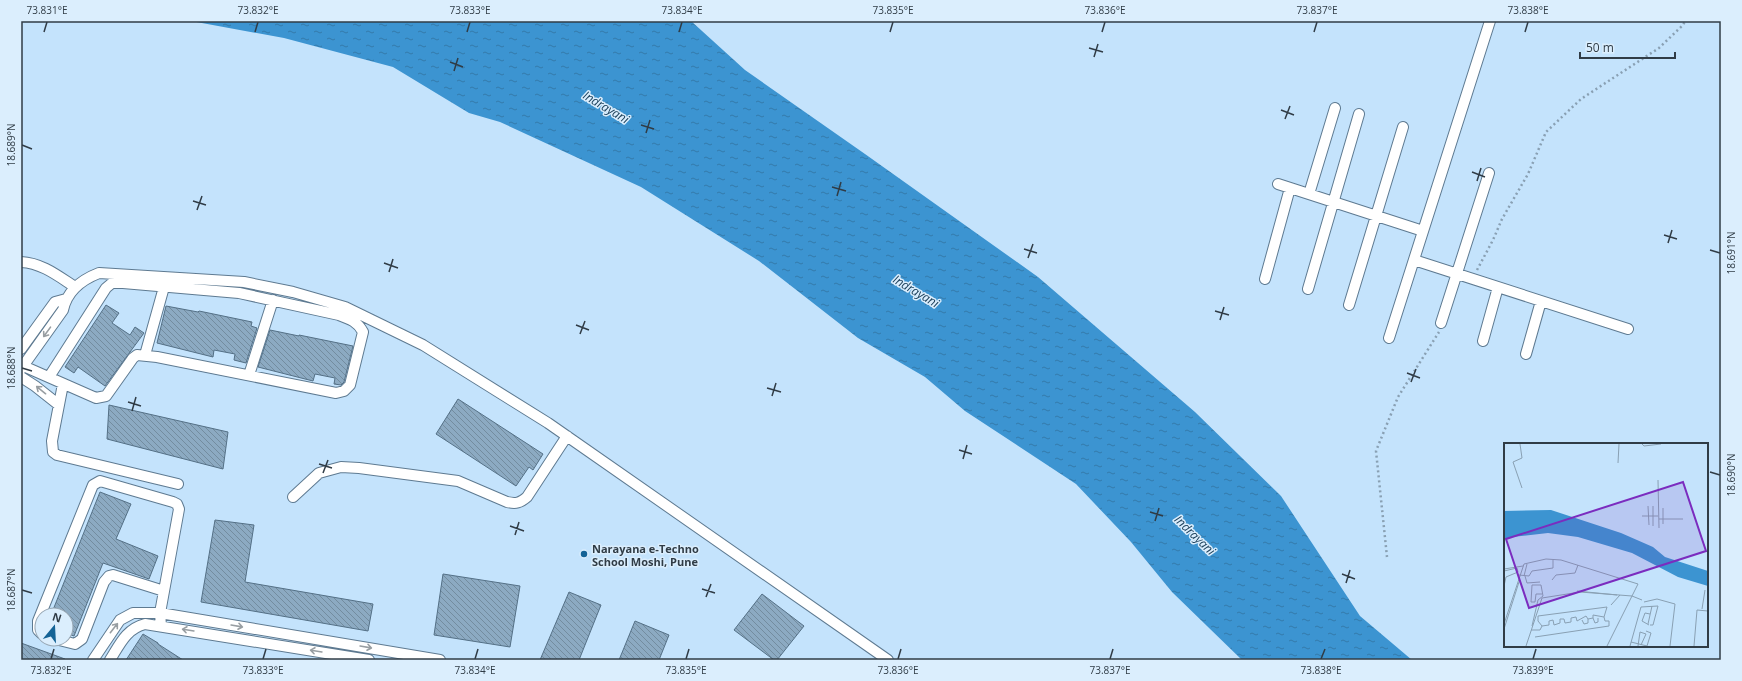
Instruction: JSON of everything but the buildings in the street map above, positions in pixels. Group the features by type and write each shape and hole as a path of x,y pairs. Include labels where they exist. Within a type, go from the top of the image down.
{"street":[{"path":"1388,338 1490,21"},
{"path":"1309,194 1336,108"},
{"path":"1308,289 1359,114"},
{"path":"1349,305 1403,127"},
{"path":"1441,327 1489,173"},
{"path":"1278,184 1423,231"},
{"path":"1265,278 1290,188"},
{"path":"1414,260 1628,329"},
{"path":"21,262 39,265 75,287"},
{"path":"49,377 106,288 112,283 123,283 239,293 339,315 355,321 363,332 350,385 344,391 336,393 145,355 138,355 133,358 106,396 96,398 49,377 22,367 63,310 66,299 75,287 89,277 99,274 244,282 293,292 345,307 423,345 567,436 888,660"},
{"path":"145,355 164,287"},
{"path":"1483,341 1498,287"},
{"path":"21,349 55,302 66,299"},
{"path":"249,375 273,300"},
{"path":"1526,354 1541,301"},
{"path":"21,377 59,405"},
{"path":"63,384 52,441 51,448 53,452 57,455 178,484"},
{"path":"293,498 319,473 341,468 360,468 458,481 515,504 527,497 567,436"},
{"path":"44,607 93,485 100,481 177,504 180,513 160,613 161,626"},
{"path":"74,644 82,639 104,582 109,576 113,575 164,591"},
{"path":"93,660 120,620 134,613 160,613 404,657 440,660"},
{"path":"110,660 126,635 136,627 145,624 369,660"}],"path":[{"path":"1472,278 1493,240 1502,219 1528,174 1546,132 1581,99 1659,48 1683,25 1685,21"},
{"path":"1387,557 1376,451 1398,396 1441,327"}],"water":[{"name":"Indrayani","path":"191,21 691,21 745,70 1038,277 1195,412 1281,496 1360,616 1412,660 1242,660 1172,592 1131,542 1076,484 965,411 925,377 858,338 759,261 641,187 500,122 469,113 393,67 284,38"}],"place":[{"name":"Narayana e-Techno School Moshi, Pune","path":"584,554"}]}
